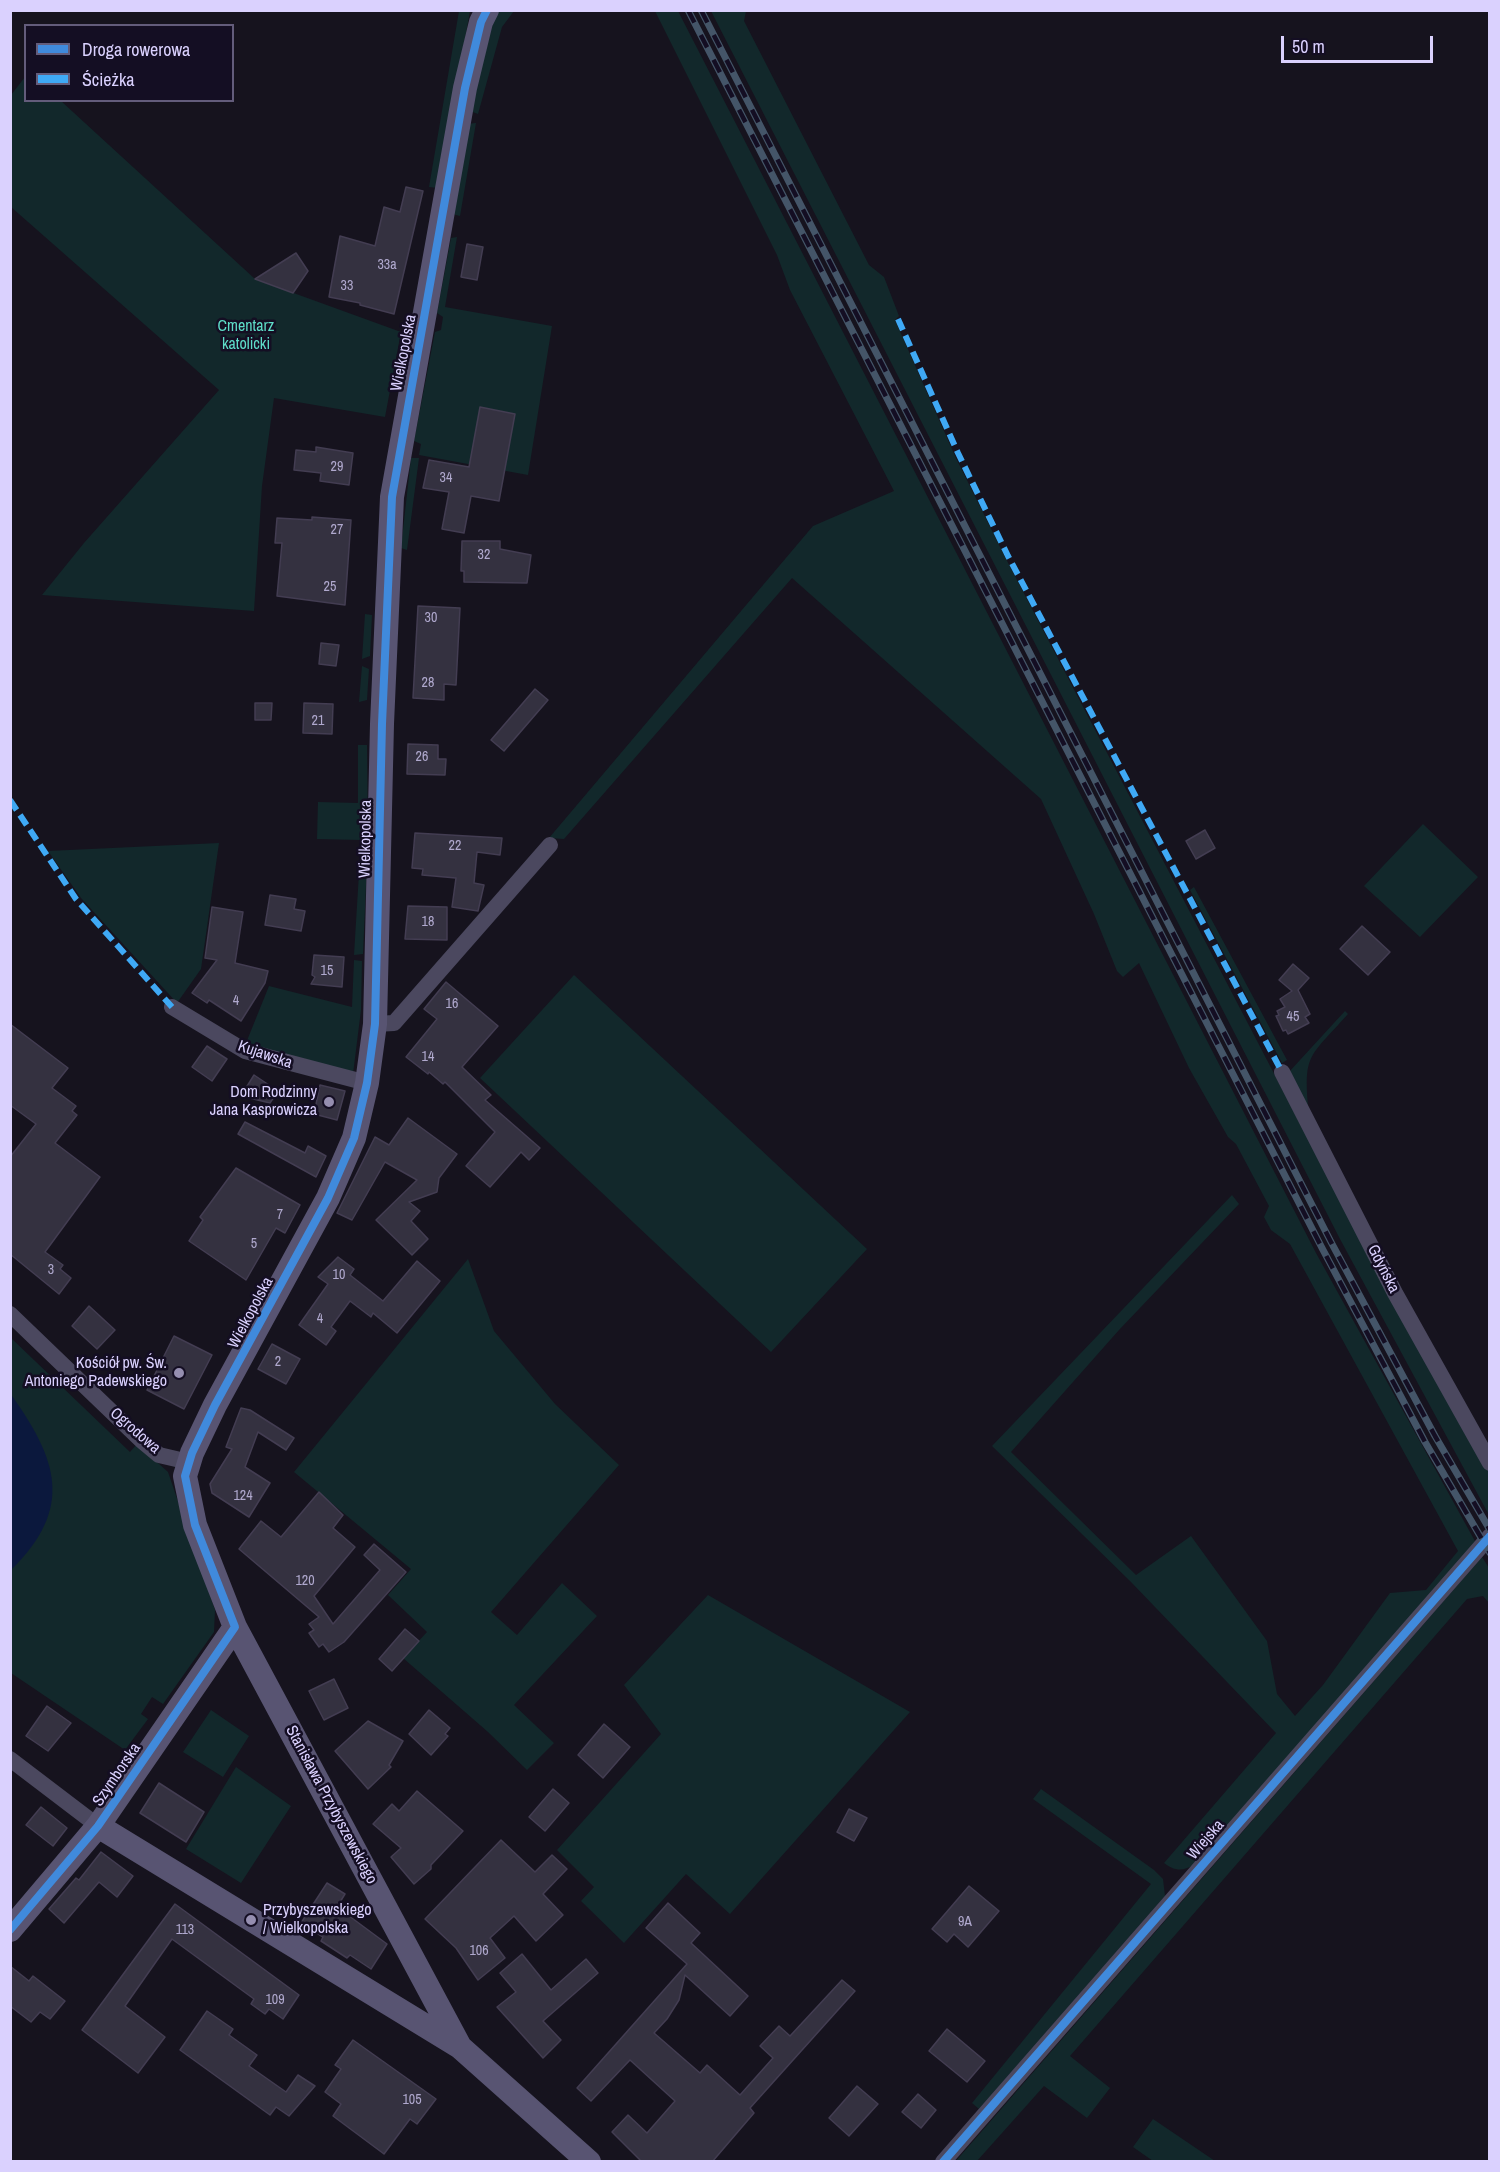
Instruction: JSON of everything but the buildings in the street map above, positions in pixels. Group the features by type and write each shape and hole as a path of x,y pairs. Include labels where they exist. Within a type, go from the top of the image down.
{"street":[{"name":"Wielkopolska","path":"234,1627 195,1525 185,1476 215,1405 328,1198 354,1138 367,1083 375,1024 382,724 392,498 465,88 481,22 487,10"},
{"path":"375,1024 394,1023 550,845"},
{"name":"Kujawska","path":"172,1007 245,1051 367,1083"},
{"name":"Gdyńska","path":"1282,1072 1395,1293 1490,1463"},
{"name":"Ogrodowa","path":"10,1314 159,1455 189,1462"},
{"name":"Wiejska","path":"943,2162 1490,1536"},
{"name":"Szymborska","path":"10,1930 98,1826 234,1627"},
{"name":"Stanisława Przybyszewskiego","path":"234,1627 460,2047"},
{"path":"10,1759 98,1826"},
{"name":"Stanisława Przybyszewskiego","path":"98,1826 460,2047 589,2162"}],"green space":[{"path":"459,11 470,11 438,188 429,187"},
{"path":"499,11 514,11 502,27 478,114 470,111 493,23"},
{"path":"655,11 678,11 1316,1253 1476,1543 1196,1864 1180,1870 1164,1863 1276,1733 1131,1582 992,1446 1232,1195 1239,1204 1119,1330 1011,1452 1136,1575 1191,1536 1267,1641 1277,1694 1295,1716 1323,1685 1390,1593 1426,1590 1458,1551 1290,1244 1271,1230 1264,1217 1269,1206 1236,1144 1228,1137 1189,1068 1139,963 1123,977 1117,971 1094,914 1041,799 792,578 564,839 549,838 813,526 894,491 790,290 777,255"},
{"path":"711,11 746,11 744,21 869,265 884,277 899,316 895,320 955,456 1005,557 1356,1231 1489,1473 1489,1515 1340,1239"},
{"name":"Cmentarz katolicki","path":"24,78 24,102 62,102 255,279 401,332 385,417 274,398 262,486 254,611 42,595 84,543 219,390 11,207 11,95"},
{"path":"476,123 460,216 452,214 467,124"},
{"path":"457,237 445,307 552,326 528,475 419,455 421,444 414,441 435,332 441,330 443,317 437,313 451,238"},
{"path":"411,458 419,458 407,550 401,548"},
{"path":"365,614 372,615 370,656 362,659"},
{"path":"362,666 369,669 367,700 359,702"},
{"path":"358,745 367,745 368,839 363,954 354,955 361,840 317,839 318,802 358,803"},
{"path":"1423,824 1478,877 1420,937 1364,886"},
{"path":"219,843 201,969 177,1003 81,898 48,851"},
{"path":"1194,887 1287,1060 1282,1063 1190,890"},
{"path":"354,960 362,961 361,1010 353,1074 246,1043 269,986 352,1007"},
{"path":"574,975 867,1249 771,1352 480,1078"},
{"path":"1345,1011 1348,1014 1316,1049 1311,1058 1307,1079 1309,1115 1289,1072"},
{"path":"468,1259 494,1331 555,1404 619,1465 491,1612 517,1635 562,1583 597,1616 514,1705 554,1743 527,1770 488,1732 403,1658 427,1632 388,1595 411,1569 294,1472"},
{"path":"10,1337 130,1452 137,1444 168,1472 215,1610 214,1632 163,1704 152,1697 141,1714 148,1719 125,1750 11,1673"},
{"path":"1482,1557 1489,1568 1489,1603 1483,1596 1467,1599 1070,2056 1110,2088 1087,2118 1044,2086 977,2161 955,2162"},
{"path":"708,1595 910,1712 730,1914 686,1874 624,1943 581,1901 594,1887 557,1850 661,1734 624,1685"},
{"path":"211,1710 249,1736 223,1777 183,1752"},
{"path":"236,1767 291,1806 241,1883 186,1849"},
{"path":"1041,1789 1154,1870 1163,1879 1165,1896 979,2109 972,2103 1151,1884 1033,1799"},
{"path":"1153,2119 1215,2161 1153,2161 1133,2147"}],"water":[{"path":"10,1393 39,1440 48,1461 52,1483 51,1504 44,1525 31,1547 11,1570"}],"railway":[{"path":"688,10 1322,1248 1425,1442 1490,1553"},
{"path":"701,10 1331,1242 1435,1436 1490,1530"}],"marked path":[{"path":"898,319 958,453 1008,556 1282,1072"},
{"path":"10,800 76,899 172,1007"}],"cycle path":[{"path":"10,1930 98,1826 235,1627 195,1525 185,1476 192,1453 215,1405 328,1198 354,1138 367,1083 375,1024 382,724 392,497 465,88 481,22 487,10"},
{"path":"943,2162 1490,1536"}],"place":[{"name":"Dom Rodzinny Jana Kasprowicza","path":"329,1102"},
{"name":"Kościół pw. Św. Antoniego Padewskiego","path":"179,1373"},
{"name":"Przybyszewskiego / Wielkopolska","path":"251,1920"}]}
